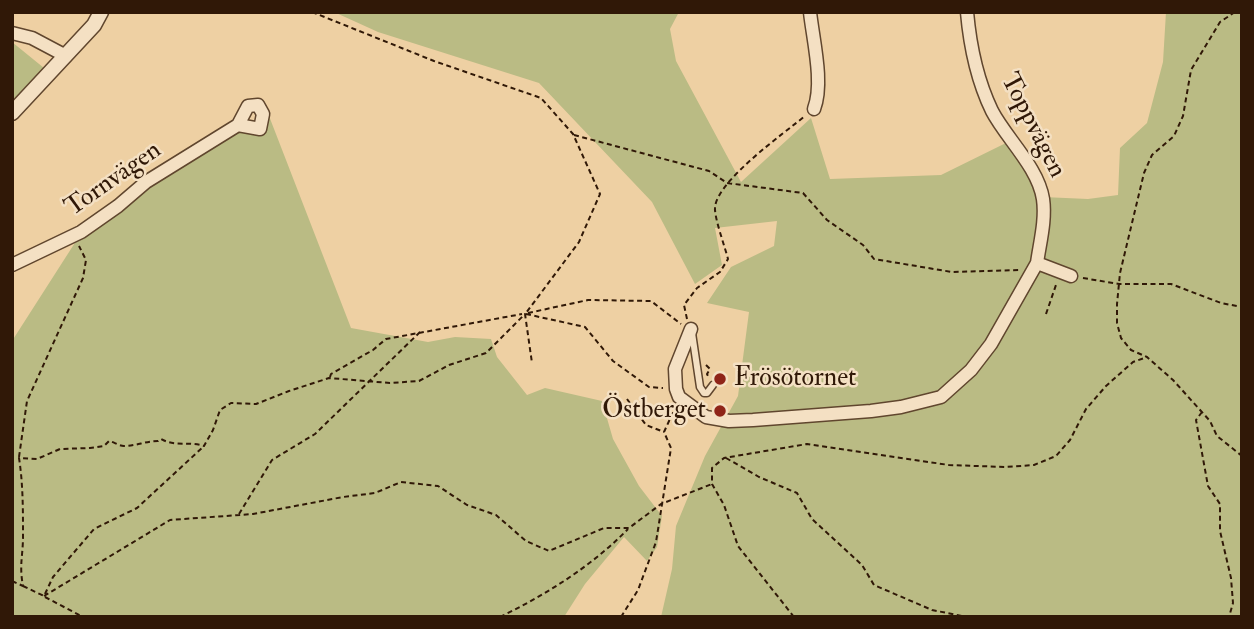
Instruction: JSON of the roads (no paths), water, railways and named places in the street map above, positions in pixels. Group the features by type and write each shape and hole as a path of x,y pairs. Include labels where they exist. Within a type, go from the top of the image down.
{"street":[{"path":"12,113 94,25 102,12"},
{"path":"810,12 818,84 818,98 814,108"},
{"name":"Toppvägen","path":"691,329 675,369 678,393 706,418 729,421 872,411 941,397 971,370 991,344 1035,266 1044,221 1043,197 1026,160 992,111 971,50 967,12"},
{"path":"12,33 32,38 66,56"},
{"name":"Tornvägen","path":"12,265 74,237 146,182 238,125"},
{"path":"1035,266 1065,275"}],"lane":[{"path":"691,329 700,387 707,393 713,385"}],"place":[{"name":"Frösötornet","path":"720,379"},
{"name":"Östberget","path":"720,411"}]}
